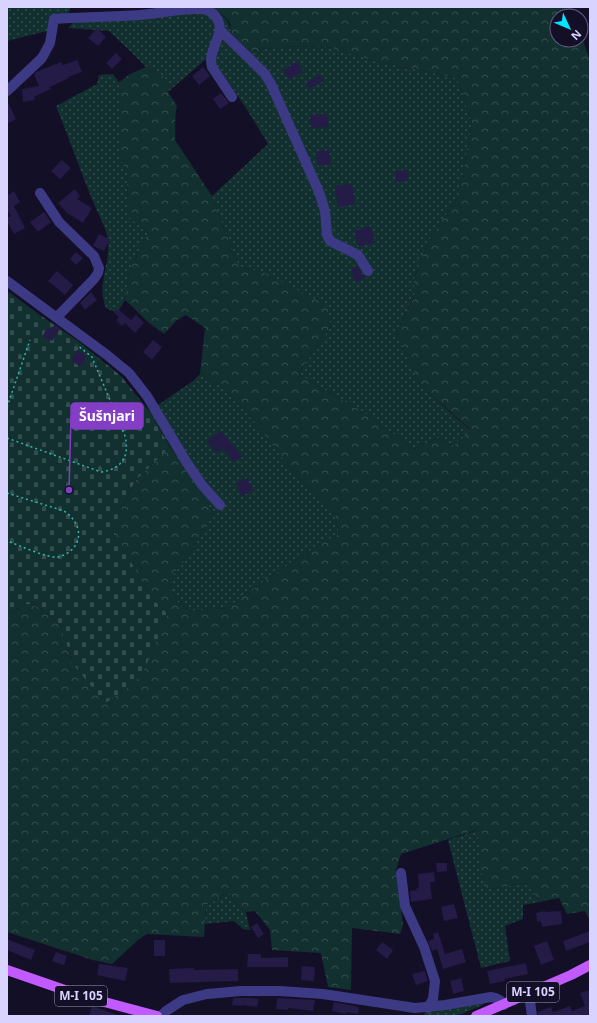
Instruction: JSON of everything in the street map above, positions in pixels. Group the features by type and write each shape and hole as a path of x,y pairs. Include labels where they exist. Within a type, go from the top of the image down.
{"main road":[{"name":"M-I 105","path":"476,1016 529,994 590,965"},
{"name":"M-I 105","path":"7,970 82,996 151,1015"}],"street":[{"path":"7,91 42,58 50,43 54,19 207,10 214,14 219,22 220,30 210,61 212,67 232,97"},
{"path":"220,30 265,74 271,84 319,192 325,211 327,236 330,241 358,255 368,271"},
{"path":"40,192 59,222 94,256 99,268 94,279 57,317"},
{"path":"7,280 79,333 129,373 146,396 186,463 202,485 220,505"},
{"path":"401,873 404,906 424,947 435,981 433,999 428,1008"},
{"path":"161,1016 183,1000 207,994 241,991 280,991 323,994 415,1008 428,1008 490,997 497,998 504,1005"},
{"path":"529,994 532,1016"}],"path":[{"path":"7,438 101,472 111,471 121,464 126,455 128,445 92,357 75,343 75,338 79,333"},
{"path":"7,407 30,340"},
{"path":"7,492 64,511 75,521 79,532 77,543 71,551 60,557 46,556 7,540"}],"green space":[{"path":"7,7 71,7 68,15 47,31 7,41"},
{"path":"174,7 572,7 549,8 549,48 586,48 590,61 590,921 585,911 567,914 559,898 540,902 526,883 484,890 477,830 401,854 396,870 403,925 400,934 352,928 351,990 328,987 321,953 272,950 270,930 255,911 246,912 237,905 229,892 206,905 204,937 147,934 138,940 112,964 93,960 7,932 7,615 27,604 39,607 60,624 73,664 168,614 151,597 110,527 118,517 135,481 170,447 214,513 190,553 169,580 177,602 190,611 227,608 268,578 339,534 335,515 299,479 252,419 224,389 200,374 205,328 186,315 177,320 164,334 149,323 125,300 130,269 148,233 128,216 127,171 119,158 119,82 130,74 146,67 164,77 168,92 177,106 175,119 175,140 212,196 239,267 268,274 327,306 331,326 298,374 366,414 414,449 438,438 453,446 471,430 420,385 396,333 414,298 414,279 429,240 459,195 472,123 457,78 375,61 325,46 280,47 250,51 232,36 230,23 225,17 212,10"},
{"path":"205,8 221,14 229,24 232,36 250,51 280,47 325,46 375,61 457,78 472,123 459,195 429,240 414,279 414,297 396,333 420,385 471,431 453,446 438,438 414,449 366,414 298,374 331,326 268,274 239,267 212,196 268,144 246,108 217,66 205,60 168,92 164,77 146,67 109,31 68,28 77,19"},
{"path":"113,74 119,82 119,157 127,171 128,216 148,233 130,269 125,300 117,313 106,308 103,299 103,282 108,257 107,235 56,106 97,84 99,75"},
{"path":"9,292 78,341 121,376 149,411 170,447 135,481 118,517 111,527 151,597 168,614 144,670 134,684 105,703 73,664 60,624 39,607 27,604 7,615 7,299"},
{"path":"200,374 224,389 252,419 299,479 335,515 339,534 268,578 227,608 190,611 177,602 169,580 190,553 214,513 182,466 149,411 193,381"},
{"path":"478,830 484,890 526,883 540,902 523,905 523,919 505,926 510,961 481,968 448,840"},
{"path":"229,892 237,905 246,912 250,930 243,929 234,921 205,924 206,905"},
{"path":"479,1001 484,1003 483,1005 456,1016 425,1016 424,1013"}],"building":[{"path":"97,28 106,37 98,46 88,38"},
{"path":"116,53 122,59 112,69 106,63"},
{"path":"77,60 82,72 68,77 69,78 50,87 51,89 34,97 35,100 23,102 22,89 39,86 34,75 36,72 61,62 63,65"},
{"path":"297,61 303,71 290,80 283,71"},
{"path":"203,67 210,76 199,85 192,76"},
{"path":"320,75 324,81 309,89 306,83"},
{"path":"221,93 229,103 220,109 213,99"},
{"path":"7,100 16,119 7,124"},
{"path":"327,114 328,127 311,128 310,115"},
{"path":"329,150 331,164 318,166 316,152"},
{"path":"62,160 71,168 60,179 51,171"},
{"path":"407,170 408,181 396,182 395,171"},
{"path":"352,184 355,204 338,207 335,186"},
{"path":"75,189 80,196 77,199 92,208 83,223 67,213 58,203"},
{"path":"14,191 20,202 14,206 25,228 14,234 7,221 7,218 11,216 7,210 7,194 8,195"},
{"path":"44,212 51,222 38,232 30,222"},
{"path":"370,226 375,242 359,247 354,231"},
{"path":"99,234 110,239 104,251 93,246"},
{"path":"76,252 83,258 76,265 70,259"},
{"path":"357,266 362,274 367,278 355,282 351,268"},
{"path":"57,271 73,285 65,295 48,281"},
{"path":"91,292 97,300 85,310 80,303"},
{"path":"118,309 131,320 136,315 144,323 135,333 125,323 122,326 116,320 119,317 114,313"},
{"path":"55,324 60,328 52,341 43,336 47,327 51,330"},
{"path":"153,340 162,347 152,360 143,352"},
{"path":"77,350 87,356 81,367 71,361"},
{"path":"221,431 242,457 233,462 223,448 216,453 207,441"},
{"path":"247,478 253,490 242,496 236,483"},
{"path":"436,863 447,863 447,871 437,872"},
{"path":"434,872 435,882 430,882 432,899 411,902 410,891 417,890 416,888 419,888 418,874"},
{"path":"454,904 458,918 444,921 441,907"},
{"path":"545,911 561,911 562,924 542,927 541,921 537,922 536,913"},
{"path":"257,923 264,934 258,938 251,927"},
{"path":"590,931 590,942 566,951 563,941"},
{"path":"438,932 445,954 462,949 466,962 443,969 437,949 432,951 428,941 434,939 433,934"},
{"path":"7,939 35,950 31,960 7,950"},
{"path":"154,940 165,940 165,956 154,956"},
{"path":"547,941 554,960 541,965 534,946"},
{"path":"382,942 393,950 387,959 376,950"},
{"path":"56,952 67,956 64,965 52,961"},
{"path":"248,954 261,954 261,958 288,957 288,967 247,967"},
{"path":"526,963 528,974 504,979 505,981 490,984 487,971"},
{"path":"99,964 128,968 125,981 97,975"},
{"path":"302,966 315,967 314,981 301,980"},
{"path":"194,968 194,970 238,969 238,981 170,983 169,969"},
{"path":"425,971 428,981 416,985 412,974"},
{"path":"461,978 464,991 453,994 450,981"},
{"path":"590,990 590,1016 538,1016 538,1012 551,1007 553,1012 570,1006 572,1011 585,1006 580,993"},
{"path":"233,998 259,999 257,1007 232,1005"},
{"path":"277,998 315,1000 313,1011 288,1008 288,1010 276,1009"},
{"path":"334,1002 359,1007 358,1014 346,1012 346,1014 332,1011"},
{"path":"92,1006 117,1015 117,1016 89,1016"}],"place":[{"name":"Šušnjari","path":"69,490"}]}
